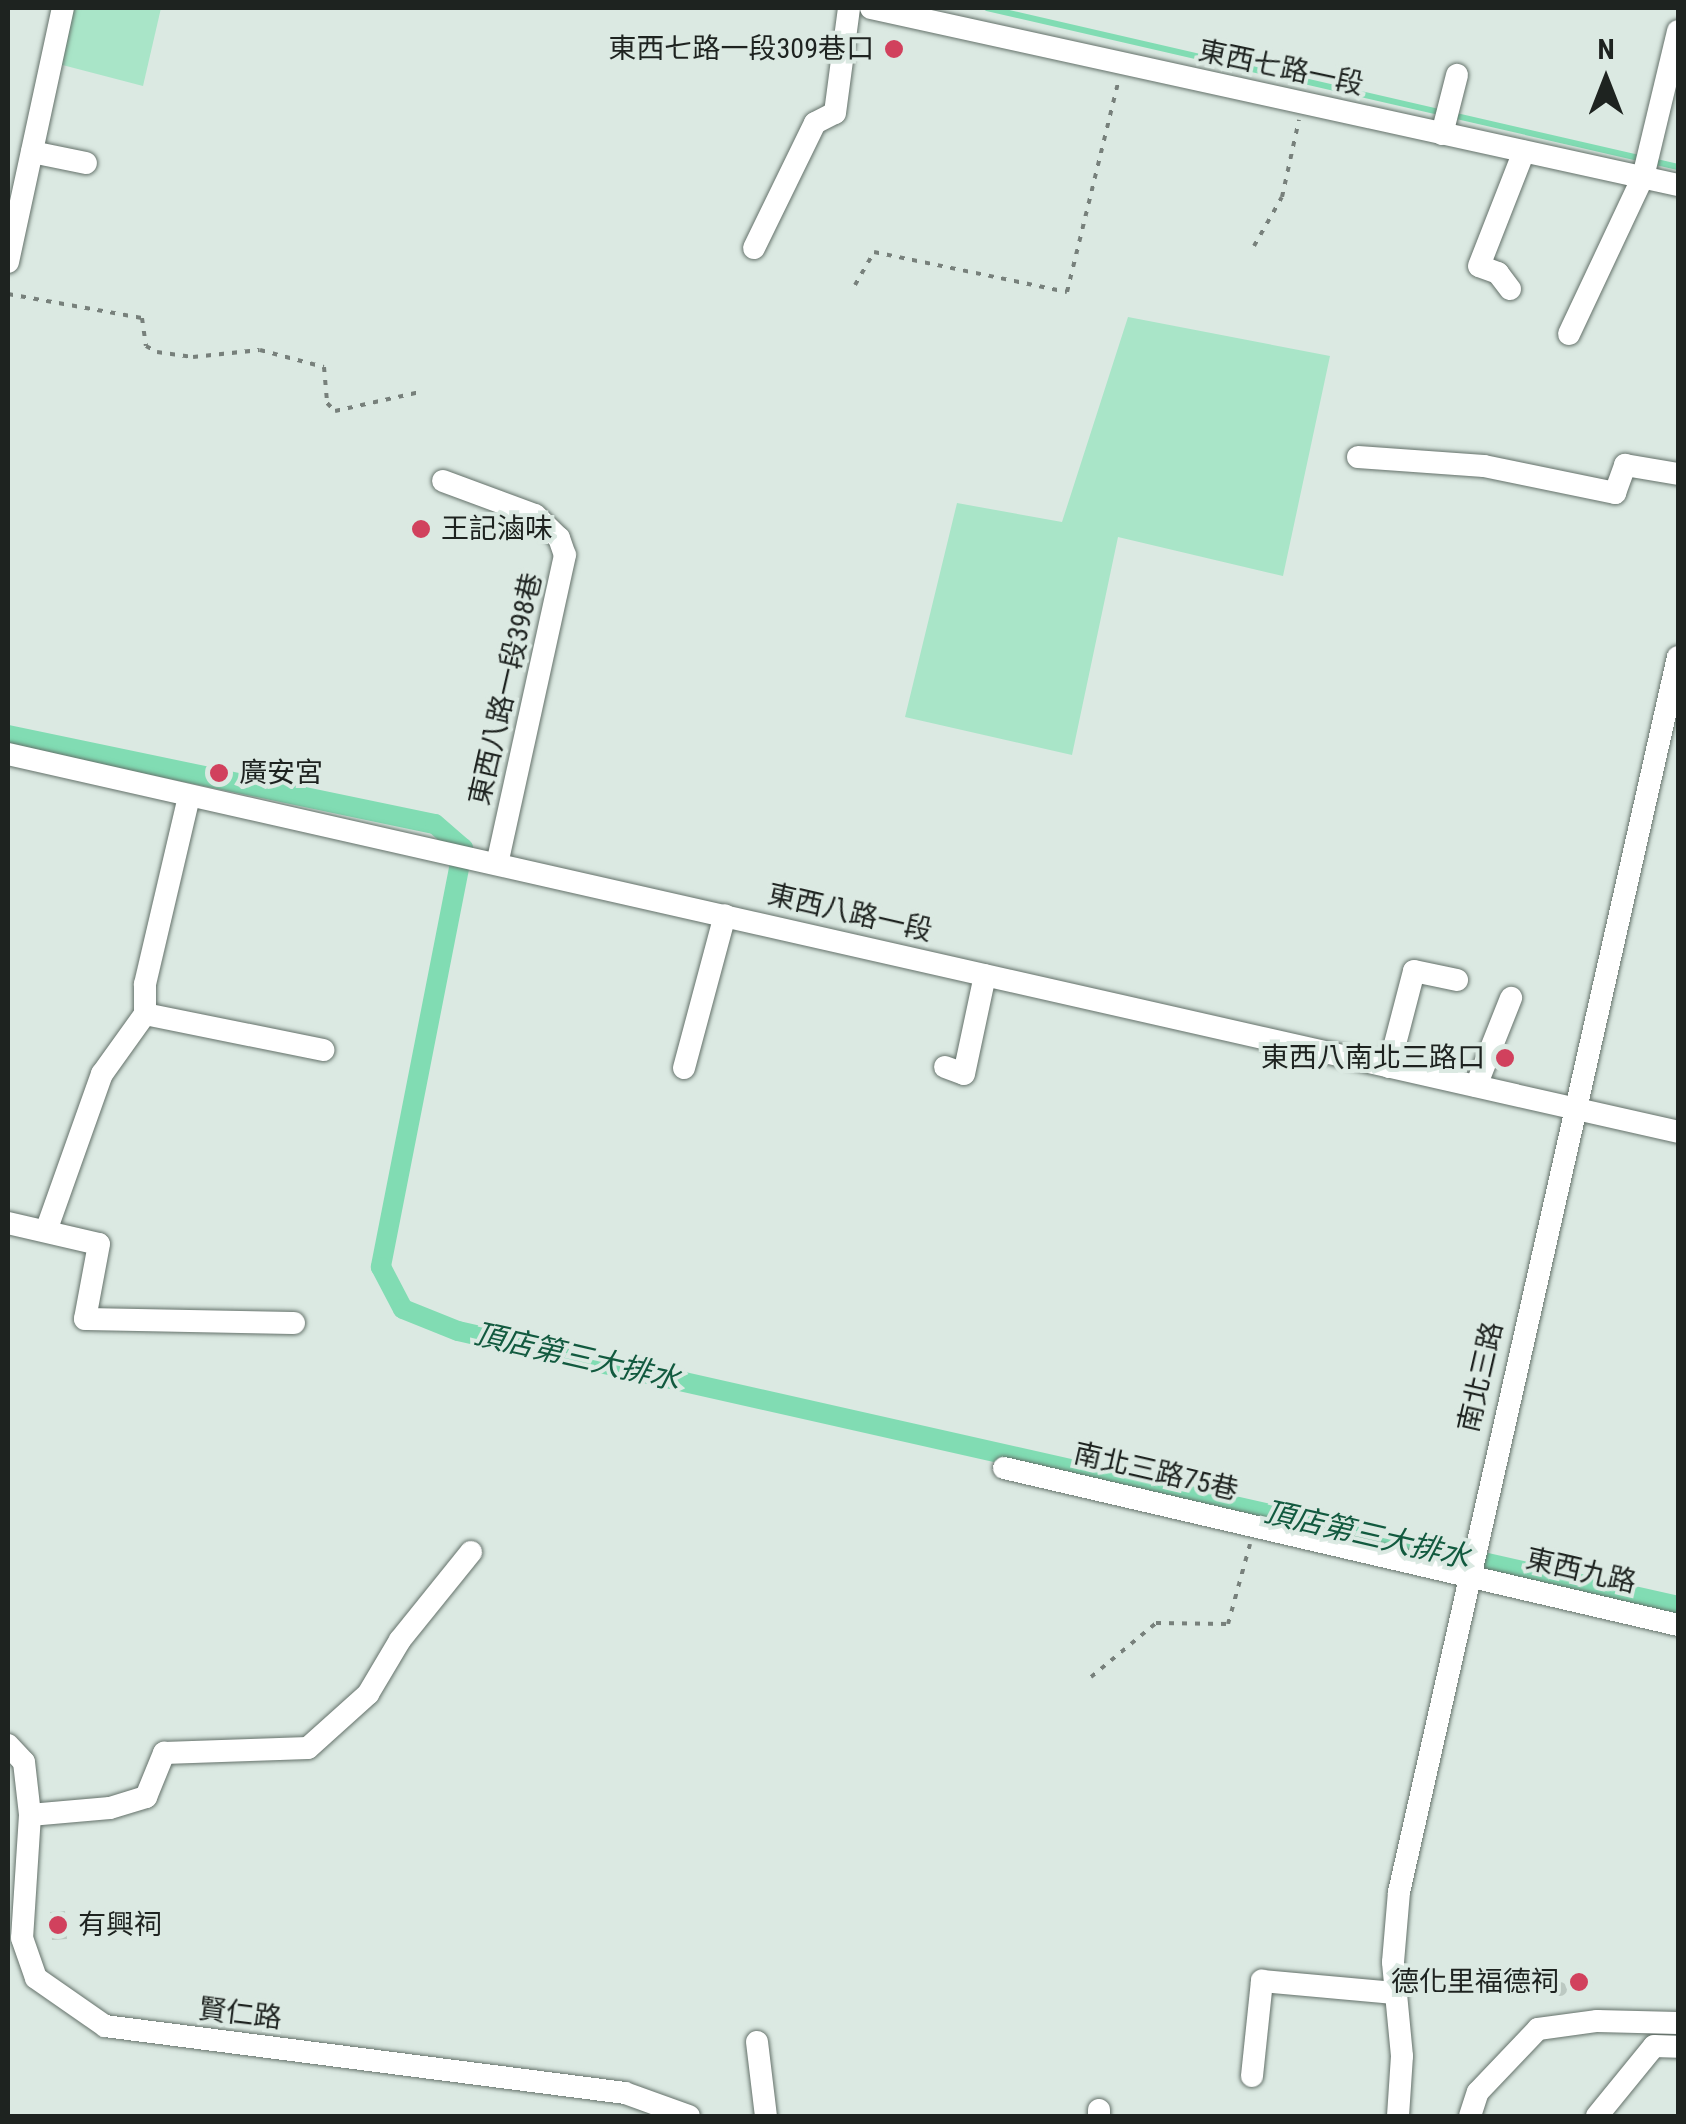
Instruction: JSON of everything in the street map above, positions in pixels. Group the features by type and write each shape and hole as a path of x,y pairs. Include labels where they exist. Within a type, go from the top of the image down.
{"street":[{"path":"8,262 63,8"},
{"path":"754,248 815,123 836,114 849,8"},
{"name":"東西七路一段","path":"871,8 1678,184"},
{"path":"1570,334 1643,177 1678,31"},
{"path":"1442,134 1456,75"},
{"path":"1510,289 1498,273 1479,266 1524,151"},
{"path":"32,152 86,163"},
{"path":"1358,457 1484,466 1615,494 1625,464 1678,474"},
{"name":"東西八路一段398巷","path":"443,482 535,516 558,538 565,555 496,863"},
{"name":"南北三路","path":"1398,2116 1402,2056 1394,1993 1399,1892 1572,1108 1678,658"},
{"name":"東西八路一段","path":"8,754 1678,1132"},
{"path":"46,1231 102,1074 145,1014 145,984 189,796"},
{"path":"684,1068 724,916"},
{"path":"1388,1066 1414,971 1457,980"},
{"path":"945,1068 964,1074 985,975"},
{"path":"1476,1086 1511,998"},
{"path":"145,1014 323,1050"},
{"path":"8,1222 99,1244 86,1318 294,1323"},
{"name":"南北三路75巷","path":"1004,1468 1470,1575"},
{"path":"30,1815 110,1808 146,1797 164,1752 308,1748 368,1694 400,1640 471,1552"},
{"name":"東西九路","path":"1470,1575 1678,1625"},
{"name":"賢仁路","path":"8,1745 24,1762 30,1815 22,1884 26,1951 36,1978 105,2026 624,2093 651,2110 689,2116"},
{"path":"1252,2076 1262,1981 1394,1993"},
{"path":"1470,2116 1478,2092 1538,2030 1597,2022 1678,2022"},
{"path":"757,2042 766,2116"},
{"path":"1597,2116 1654,2046 1678,2047"}],"path":[{"path":"856,285 874,252 1067,292 1123,64"},
{"path":"1254,246 1282,197 1303,104"},
{"path":"8,294 142,318 146,346 157,352 193,357 260,350 324,367 327,403 335,411 420,392"},
{"path":"1091,1677 1156,1623 1228,1624 1256,1526"}],"green space":[{"path":"63,8 161,8 143,86 51,62"},
{"path":"1128,317 1330,356 1283,576 1118,537 1072,755 905,717 957,503 1062,522"}],"building":[{"name":"有興祠","path":"65,1911 67,1939 52,1940 50,1912"},
{"name":"德化里福德祠","path":"1579,1968 1593,1982 1580,1995 1566,1981"},
{"path":"1560,1982 1567,1989 1560,1996 1553,1989"}],"waterway":[{"path":"987,8 1678,167"},
{"name":"頂店第三大排水","path":"8,735 435,824 463,848 381,1267 403,1309 458,1331 1678,1606"}],"place":[{"name":"東西七路一段309巷口","path":"894,49"},
{"name":"王記滷味","path":"421,529"},
{"name":"廣安宮","path":"219,773"},
{"name":"東西八南北三路口","path":"1505,1058"},
{"name":"有興祠","path":"58,1925"},
{"name":"德化里福德祠","path":"1579,1982"}]}
